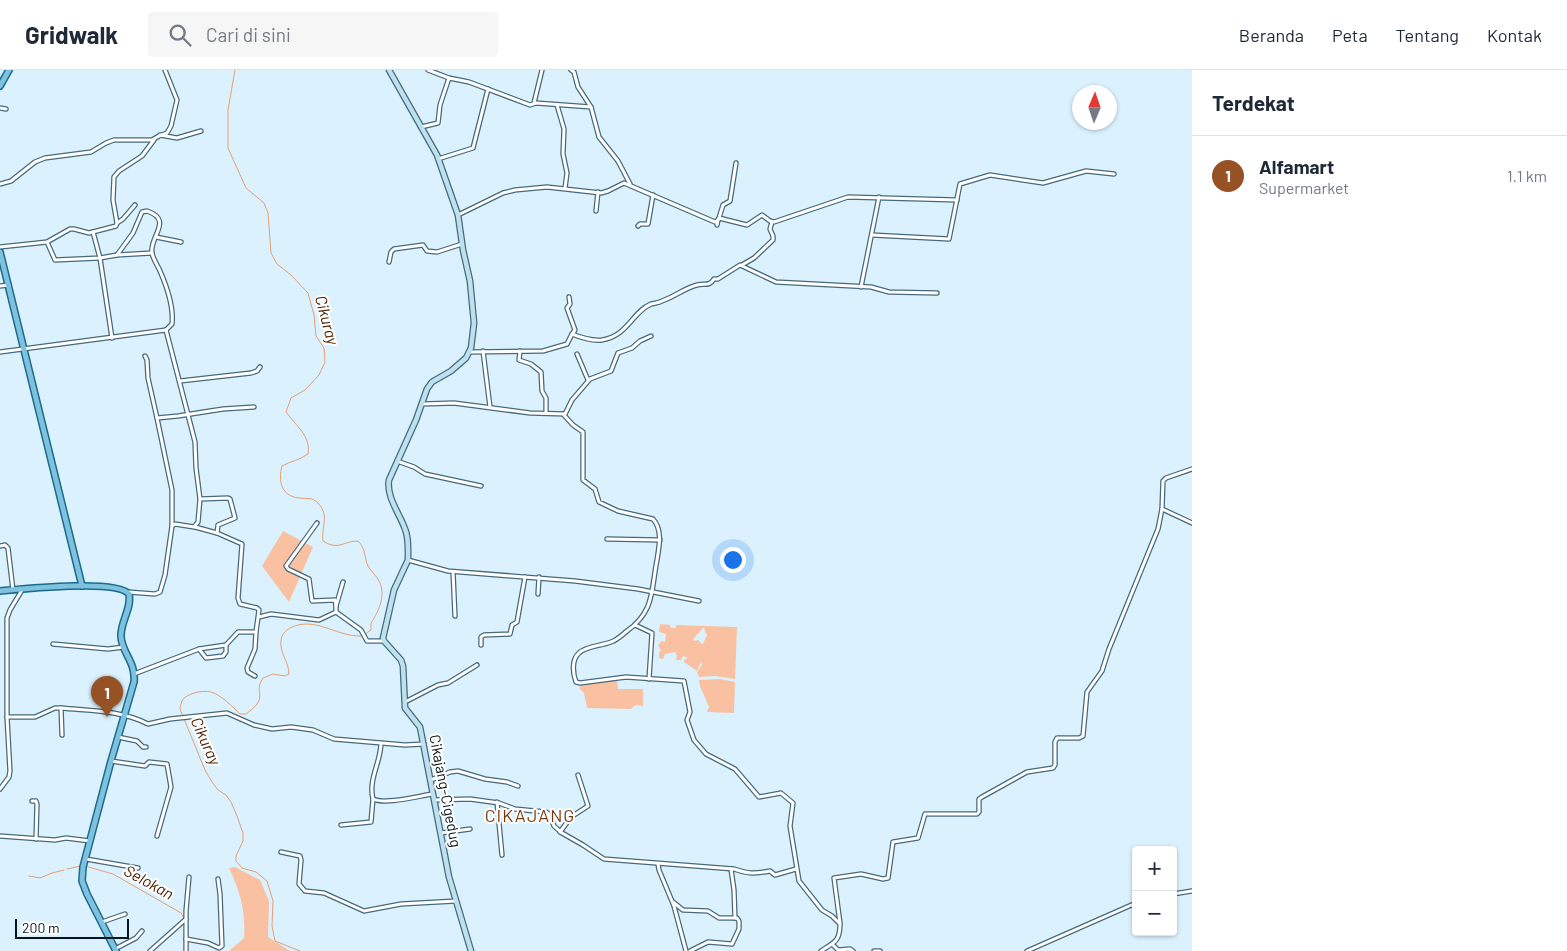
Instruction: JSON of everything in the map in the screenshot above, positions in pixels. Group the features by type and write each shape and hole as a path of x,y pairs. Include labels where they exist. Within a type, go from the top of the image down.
{"main road":[{"path":"0,86 9,70"},
{"path":"0,252 82,586"},
{"path":"0,590 82,586 116,588 127,592 129,597 129,605 121,635 134,674 133,685 84,863 83,884 116,950"}],"street":[{"path":"117,223 113,200 114,177 119,171 142,156 154,139 170,130 177,100 165,70"},
{"path":"336,612 363,633 369,642 384,641 384,627 394,590 408,560 407,535 388,485 432,382 466,358 472,348 473,306 458,215 438,159 389,70"},
{"path":"428,70 449,78 469,82 530,105 534,103 591,107"},
{"path":"534,103 542,70"},
{"path":"571,70 574,72 578,87 591,107 599,137 617,159 630,184"},
{"path":"421,128 438,123 440,105 449,78"},
{"path":"438,159 473,148 488,89"},
{"path":"557,105 564,129 563,154 567,173 565,188"},
{"path":"0,108 6,109"},
{"path":"160,135 177,138 201,131"},
{"path":"0,184 11,182 35,162 46,158 91,152 114,140 154,139"},
{"path":"717,225 723,205 730,201 736,163"},
{"path":"872,235 948,239 961,184 988,175 1043,183 1086,171 1114,174"},
{"path":"458,215 506,191 544,187 606,192 624,183 715,222 718,219 747,225 764,215 772,222"},
{"path":"596,211 598,192"},
{"path":"638,226 640,224 648,224 653,194"},
{"path":"772,222 844,198 879,197 957,200"},
{"path":"861,286 879,197"},
{"path":"0,247 47,242 70,229 86,233 115,226 135,205"},
{"path":"0,352 166,330 172,324 171,307 167,290 152,253 160,220 151,212 144,211 133,234 116,255"},
{"path":"572,334 595,340 613,336 624,331 632,320 648,306 697,285 705,285 714,279 718,279 754,258 773,238 770,229 772,222"},
{"path":"93,232 100,258 112,338"},
{"path":"156,237 181,242"},
{"path":"47,242 55,260 152,253"},
{"path":"389,262 391,252 394,249 423,245 427,251 437,252 462,244"},
{"path":"742,265 776,282 861,286 889,292 938,293"},
{"path":"0,286 9,285"},
{"path":"470,352 545,351 567,344 575,330 566,308 570,304 569,297"},
{"path":"166,330 195,442 200,499 198,522 194,527"},
{"path":"564,414 572,400 582,390 588,380 611,371 618,353 632,348 640,341 651,336"},
{"path":"483,351 490,407"},
{"path":"520,351 519,360 531,364 541,372 542,391 546,398 546,412"},
{"path":"577,354 588,380"},
{"path":"127,592 155,594 160,592 165,575 172,526 172,490 148,378 148,360 145,356"},
{"path":"180,382 251,373 260,367"},
{"path":"422,404 452,402 530,412 564,414 571,423 583,432 583,480 595,489 599,502 618,511 653,519 658,526 660,540 653,578 653,592 642,619 613,641 584,650 578,654 574,664 574,677 578,683 624,678 684,682 690,712 687,721 694,740 704,752 735,768 759,797 779,792 792,802 794,807 790,826 796,869 800,883 822,910 833,916 840,924"},
{"path":"156,418 254,407"},
{"path":"397,461 414,467 425,474 481,486"},
{"path":"821,951 839,937 840,924 834,878 861,874 883,879 888,878 893,842 918,838 925,814 978,814 982,797 1030,771 1053,768 1055,765 1055,742 1057,738 1079,738 1083,736 1087,692 1104,667 1109,649 1158,530 1162,509 1164,479 1192,470"},
{"path":"200,499 230,499 235,518 218,525 217,533"},
{"path":"1162,509 1192,523"},
{"path":"317,523 286,566 288,569 309,579 312,602 335,600 336,612"},
{"path":"172,526 175,524 194,527 217,533 242,544 238,598 240,604 257,608 259,617 255,649 247,668 248,672 255,676"},
{"path":"608,539 660,540"},
{"path":"0,546 7,546 8,548 13,590"},
{"path":"408,560 453,572 575,581 653,592 699,601"},
{"path":"453,572 455,616"},
{"path":"481,645 481,637 484,635 510,634 512,625 517,622 525,577"},
{"path":"538,578 538,594"},
{"path":"336,606 342,582"},
{"path":"0,789 9,777 10,771 7,717 7,618 22,589"},
{"path":"259,617 271,614 319,620 336,612"},
{"path":"635,625 652,633 649,679"},
{"path":"134,674 199,649 226,645 238,632 256,632"},
{"name":"Cikajang-Cigedug","path":"384,641 401,660 403,666 407,712 418,724 424,744 449,877 471,951"},
{"path":"53,644 108,649 124,647"},
{"path":"199,649 206,658 223,656 226,652 226,645"},
{"path":"405,702 438,685 448,683 477,665"},
{"path":"7,717 36,717 55,708 61,708 124,714 148,724 227,712 256,726 274,729 289,727 311,730 333,739 405,745 424,744"},
{"path":"61,708 62,734"},
{"path":"118,737 137,740 142,746 146,747"},
{"path":"341,825 371,822 373,778 381,755 382,743"},
{"path":"111,761 145,766 149,762 167,764 171,787 157,836"},
{"path":"431,780 447,773 458,771 518,786"},
{"path":"560,832 571,817 588,807 578,775"},
{"path":"373,799 376,801 392,801 433,794"},
{"path":"434,800 470,799 497,802 512,808 548,812 554,826 560,832 604,859 732,869 753,874 770,871 776,875 796,869"},
{"path":"32,801 36,801 37,804 36,840"},
{"path":"497,802 502,855"},
{"path":"440,833 470,829"},
{"path":"0,836 36,840 66,838 90,841"},
{"path":"281,852 300,856 299,885 305,892 324,893 362,911 401,904 456,900"},
{"path":"84,863 138,868"},
{"path":"658,864 658,870 673,902 688,951 708,942 732,943 740,924 739,920 735,918 719,918 708,911 683,910 673,902"},
{"path":"732,869 735,918"},
{"path":"186,951 185,921 189,877"},
{"path":"186,939 208,943 219,948 222,946 218,879"},
{"path":"1177,893 1192,891"},
{"path":"1027,951 1132,905"},
{"path":"102,922 125,914"},
{"path":"150,951 185,921"},
{"path":"116,950 136,938 142,931"},
{"path":"832,944 838,950 850,949 853,951"},
{"path":"874,951 880,951"}],"shaded area":[{"path":"283,531 313,547 289,602 262,566"},
{"path":"660,624 670,625 671,628 676,628 676,625 737,627 735,679 715,676 699,677 697,672 702,665 701,662 697,671 684,662 688,658 683,656 681,660 676,660 675,652 665,654 663,659 659,658 661,650 658,646 661,641 665,642 666,634 659,632","holes":["704,627 707,635 703,644 698,640 693,641"]},
{"path":"617,679 618,689 643,689 643,706 635,705 631,709 587,708 584,693 579,688 581,684"},
{"path":"720,679 735,682 734,713 707,712 709,707 699,680"},
{"path":"235,867 260,880 269,901 268,937 290,951 229,951 244,938 244,919 241,902 229,868"}],"waterway":[{"name":"Cikuray","path":"235,70 228,110 228,148 246,188 264,203 268,213 271,253 277,264 291,275 308,293 314,315 316,336 324,348 325,362 319,375 305,390 291,398 286,412 305,436 308,454 282,466 280,477 282,487 293,497 314,500 322,508 324,512 323,541 333,545 358,541 368,566 378,579 382,591 381,602 371,623 371,630 363,635 349,635 307,624 290,628 285,632 281,638 281,644 289,674 285,676 273,674 263,678 260,683 258,703 246,714 240,714 223,698 208,691 187,696 180,706 205,770 218,790 226,795 231,802 237,816 243,833 243,841 236,856 236,861 242,868 256,872 267,881 273,901 272,926 275,941 300,951"},
{"name":"Selokan","path":"67,869 81,866"},
{"name":"Selokan","path":"85,866 113,874 181,913 184,918"},
{"name":"Selokan","path":"29,876 40,878 64,870"}],"place":[{"name":"Alfamart","path":"107,717"}],"district":[{"name":"CIKAJANG","path":"530,816"}]}
